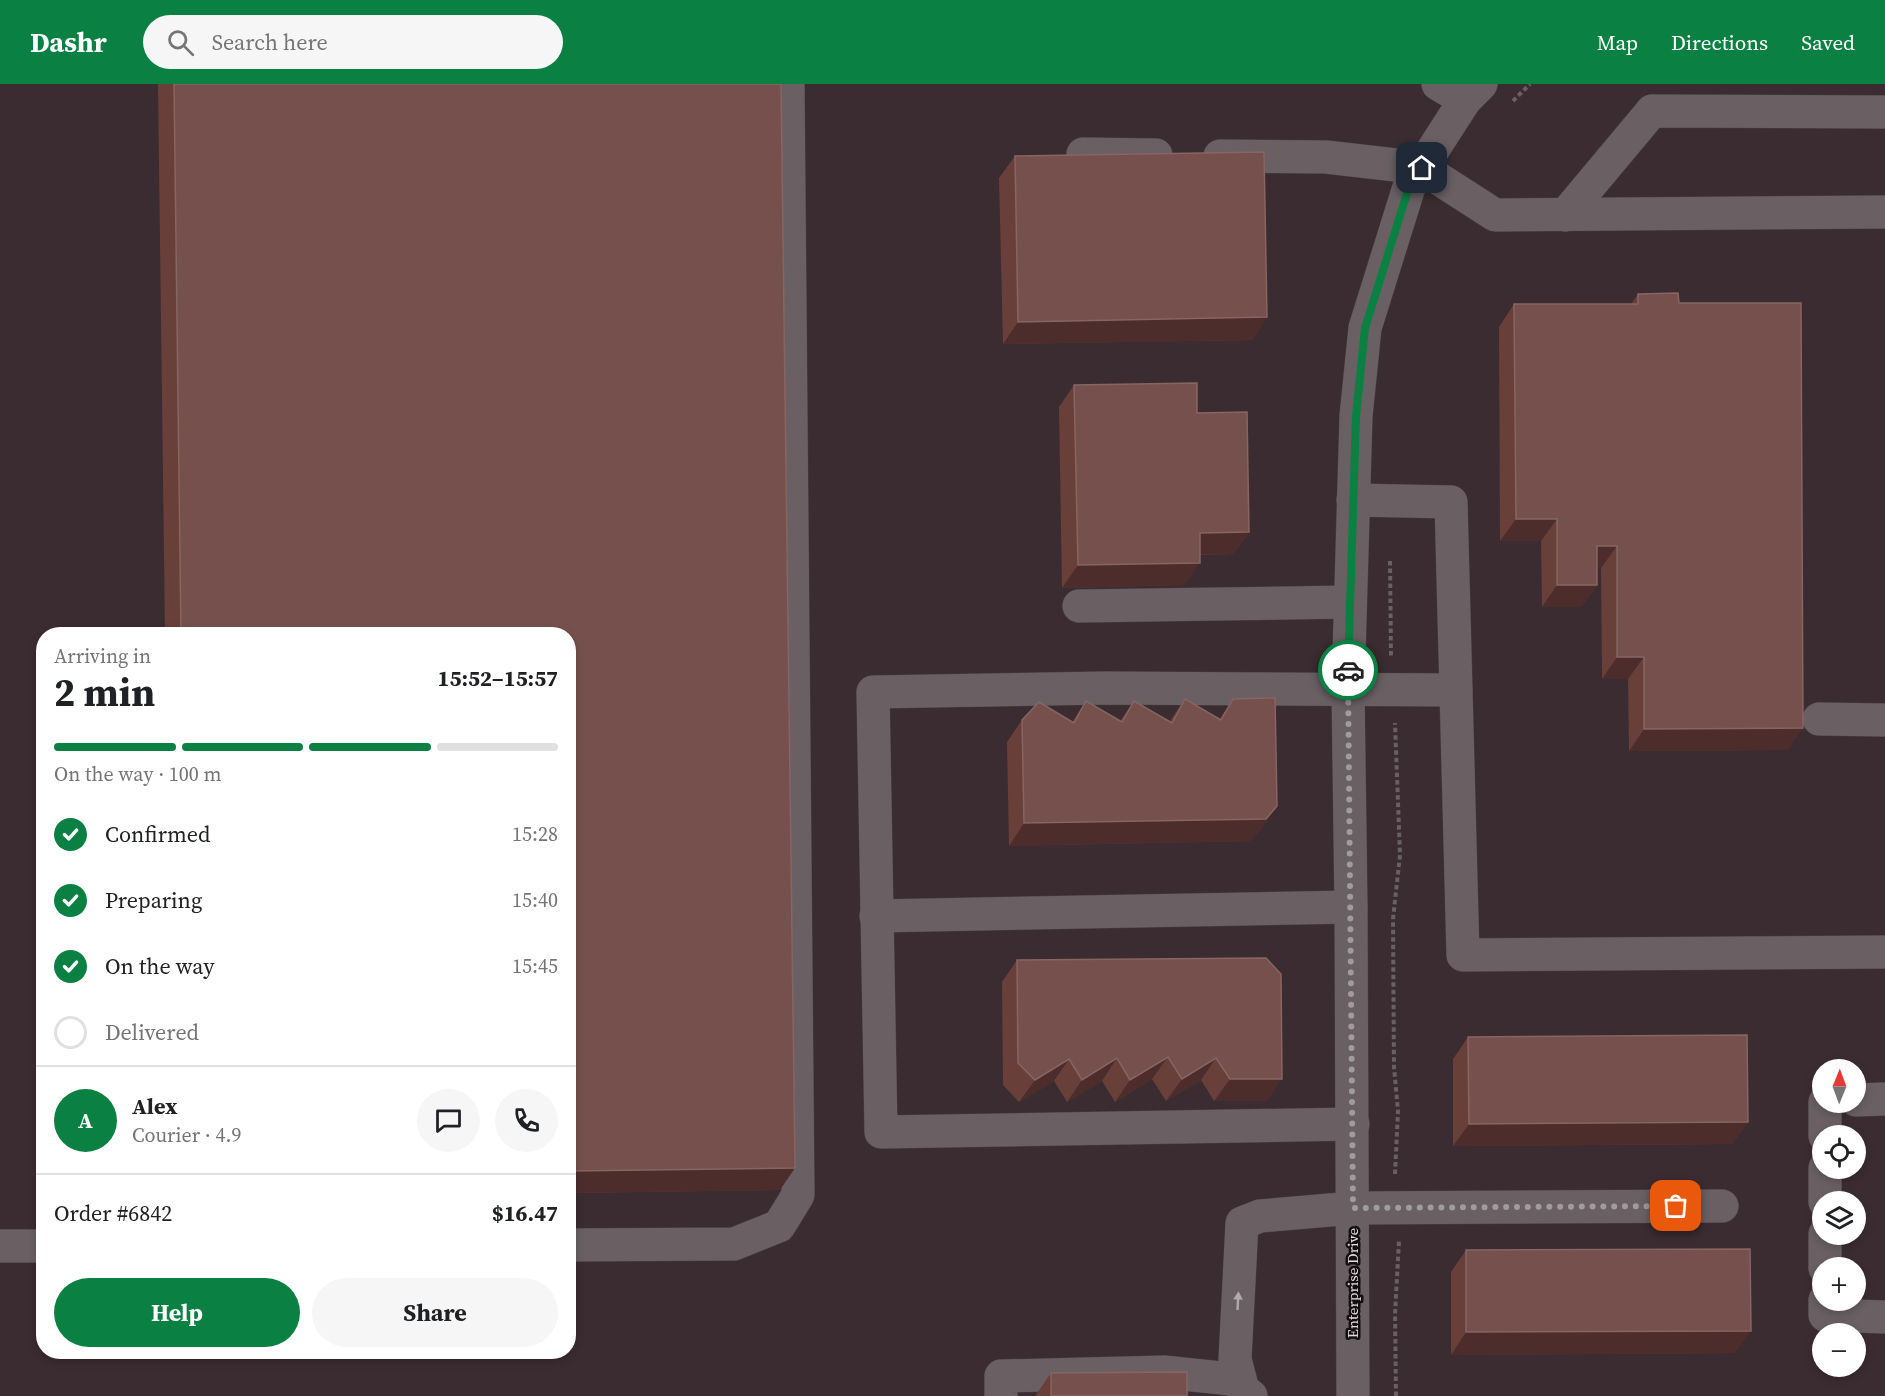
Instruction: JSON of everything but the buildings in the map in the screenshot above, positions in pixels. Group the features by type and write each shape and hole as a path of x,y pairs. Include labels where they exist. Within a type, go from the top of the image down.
{"street":[{"path":"576,1245 734,1244 779,1226 798,1196 788,84"},
{"name":"Enterprise Drive","path":"1353,1396 1353,1124 1348,688 1356,416 1365,328 1409,187 1422,168 1461,89"},
{"path":"1565,215 1652,111 1885,112"},
{"path":"1083,154 1326,157 1422,168 1495,215 1885,212"},
{"path":"1353,501 1451,502 1463,955 1885,952"},
{"path":"1079,606 1350,602"},
{"path":"1353,1124 881,1132 873,692 1105,688 1456,690"},
{"path":"1819,719 1885,720"},
{"path":"876,916 1351,907"},
{"path":"1866,1100 1885,1099"},
{"path":"1001,1396 1001,1376 1164,1372 1242,1378 1242,1223 1260,1216 1353,1208 1722,1206"},
{"path":"0,1246 36,1246"},
{"path":"1825,1311 1825,1315 1885,1317"}],"shaded area":[{"path":"0,84 1885,84 1885,1396 0,1396"}],"way so far":[{"path":"1348,670 1353,1208 1676,1206"}],"route":[{"path":"1348,670 1356,416 1365,328 1409,187 1422,168"}]}
